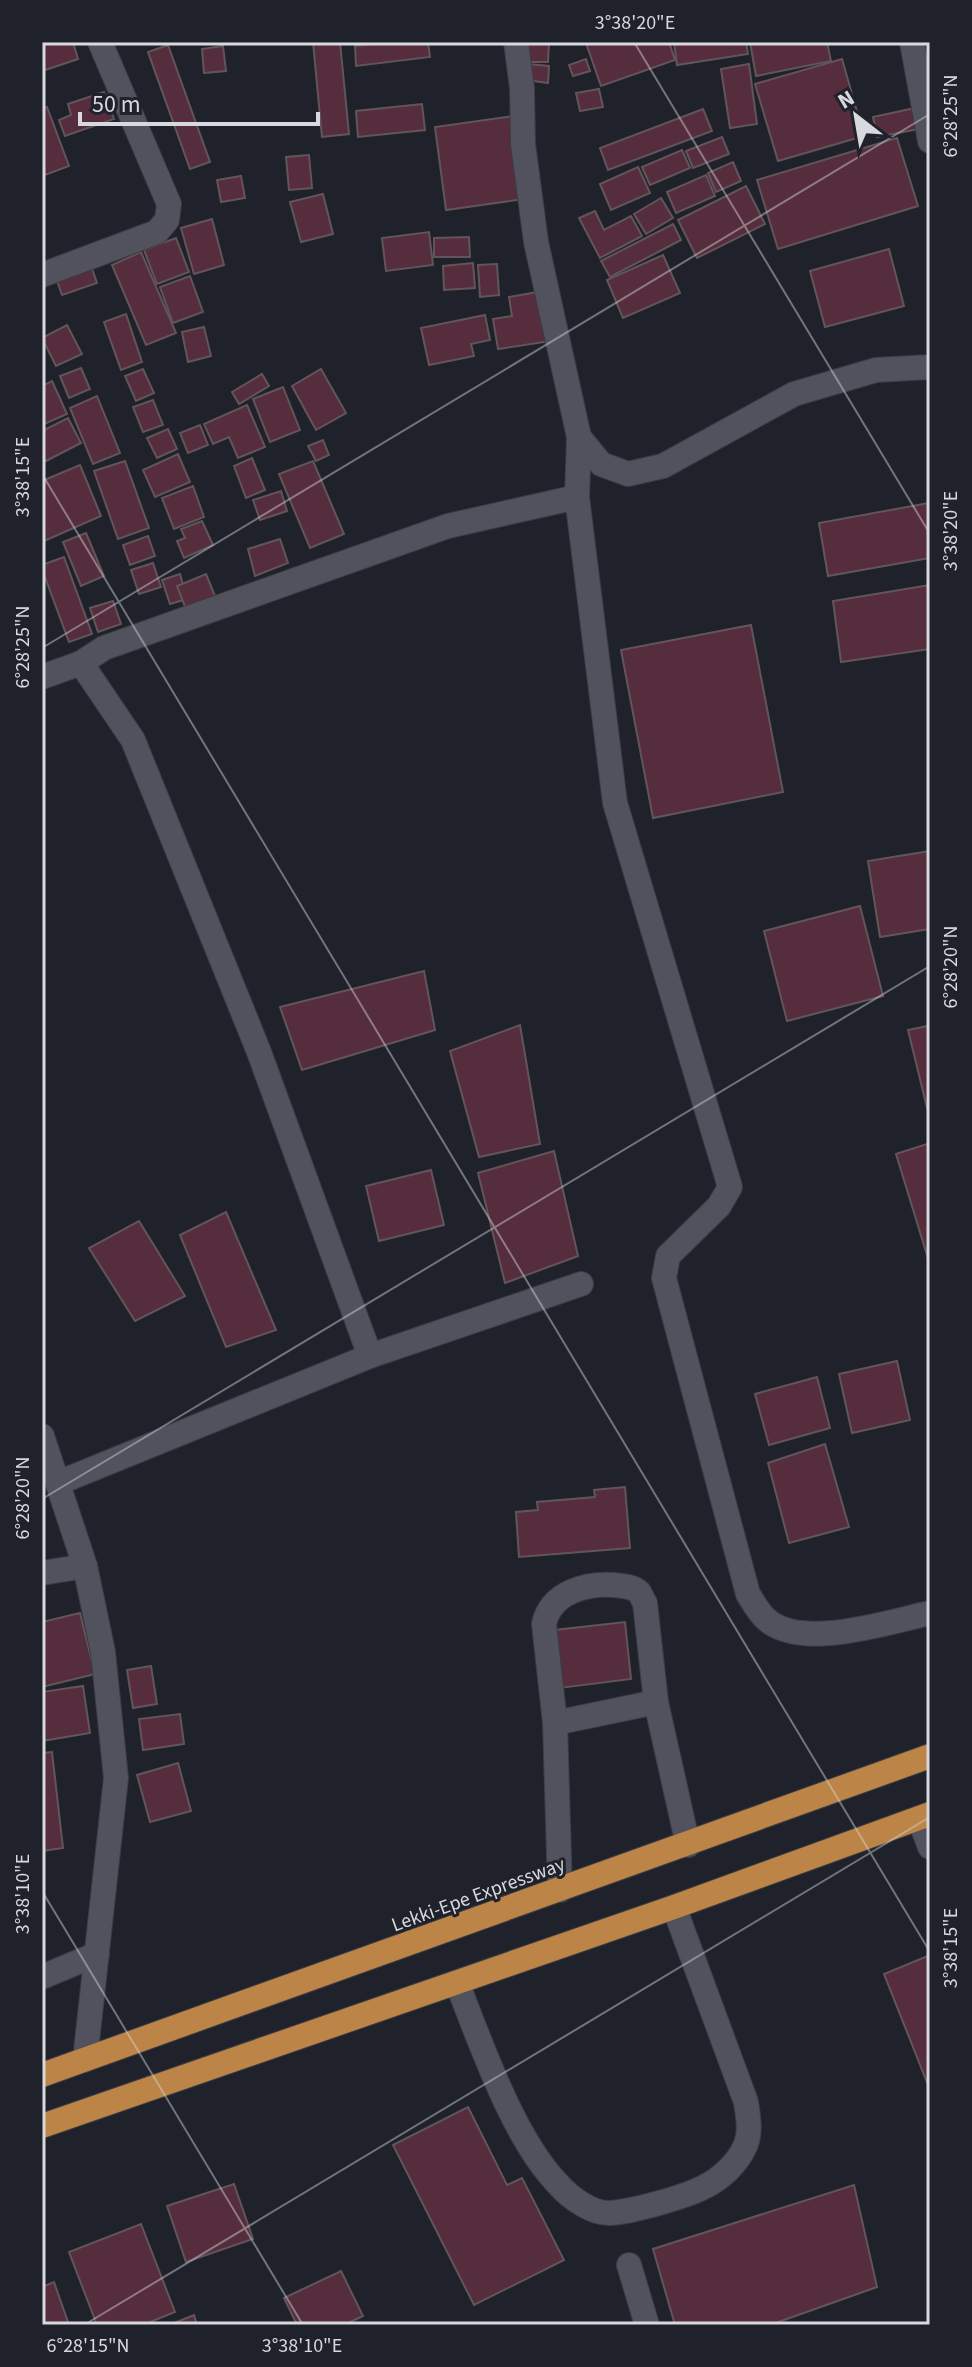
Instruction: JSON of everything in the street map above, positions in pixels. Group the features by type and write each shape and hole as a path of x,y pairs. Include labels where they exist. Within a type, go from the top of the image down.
{"highway":[{"name":"Lekki-Epe Expressway","path":"42,2075 930,1756"},
{"path":"42,2126 674,1907 924,1816"}],"street":[{"path":"42,275 157,232 167,220 169,204 100,42"},
{"path":"516,42 522,88 523,144 536,242 579,437 577,497 615,803 730,1187 719,1206 668,1256 664,1278 748,1594 767,1620 796,1633 825,1635 930,1613"},
{"path":"912,42 930,141"},
{"path":"579,437 601,464 628,474 663,466 794,394 876,370 930,367"},
{"path":"42,677 81,663 104,648 448,526 577,497"},
{"path":"81,663 133,740 259,1052 370,1356"},
{"path":"58,1483 370,1356 581,1284"},
{"path":"42,1436 85,1566 103,1652 116,1778 85,2060"},
{"path":"42,1573 85,1566"},
{"path":"560,1890 555,1723 544,1624 546,1616 563,1596 592,1583 627,1587 639,1592 645,1603 656,1702 688,1845"},
{"path":"555,1723 656,1702"},
{"path":"924,1816 930,1847"},
{"path":"457,1983 506,2100 535,2155 557,2184 579,2203 608,2214 657,2203 705,2187 733,2165 746,2145 749,2126 746,2102 674,1907"},
{"path":"42,1977 97,1954"},
{"path":"629,2265 647,2325"}],"building":[{"path":"42,42 73,42 78,59 42,71"},
{"path":"313,42 340,42 349,134 322,137"},
{"path":"428,42 430,57 356,66 355,46"},
{"path":"528,42 549,42 548,62 527,62"},
{"path":"669,42 675,60 601,86 586,43"},
{"path":"674,42 746,42 748,54 677,65"},
{"path":"750,42 827,42 831,61 756,76"},
{"path":"168,45 210,162 190,169 148,52"},
{"path":"223,46 226,71 204,73 202,49"},
{"path":"586,59 590,71 573,76 569,65"},
{"path":"842,59 864,136 778,161 755,84"},
{"path":"528,64 549,66 548,83 526,80"},
{"path":"749,64 757,124 730,128 721,69"},
{"path":"599,89 603,107 580,111 576,93"},
{"path":"104,92 114,119 65,136 59,120 71,115 68,104"},
{"path":"422,104 425,130 358,137 356,111"},
{"path":"47,107 69,166 42,176 42,109"},
{"path":"915,108 919,129 877,137 873,117"},
{"path":"703,109 712,131 608,170 600,148"},
{"path":"513,116 524,199 446,210 435,127"},
{"path":"722,137 729,154 693,168 686,151"},
{"path":"897,138 918,206 778,249 757,180"},
{"path":"682,150 690,168 650,185 642,167"},
{"path":"309,155 312,188 289,190 286,157"},
{"path":"733,162 741,181 716,192 708,173"},
{"path":"638,167 650,193 611,210 600,184"},
{"path":"706,175 715,196 676,213 667,192"},
{"path":"241,176 245,198 221,202 217,180"},
{"path":"746,186 765,224 697,258 678,220"},
{"path":"323,194 333,234 301,242 290,202"},
{"path":"661,198 673,218 646,234 634,214"},
{"path":"595,211 604,230 631,216 642,236 600,258 579,218"},
{"path":"212,219 224,265 194,274 181,228"},
{"path":"673,224 681,240 610,277 601,261"},
{"path":"429,232 433,265 386,271 382,238"},
{"path":"469,237 470,257 434,257 434,238"},
{"path":"176,238 189,272 157,284 144,250"},
{"path":"889,249 904,306 825,327 810,271"},
{"path":"141,252 176,333 146,345 112,265"},
{"path":"663,255 680,293 623,318 607,280"},
{"path":"90,263 97,283 62,295 55,275"},
{"path":"473,263 475,288 444,290 443,266"},
{"path":"497,264 499,295 480,297 478,265"},
{"path":"190,276 203,312 173,323 160,287"},
{"path":"543,291 551,341 498,349 493,319 512,316 509,297"},
{"path":"126,314 142,362 121,370 104,322"},
{"path":"485,315 490,340 471,344 474,356 429,365 421,328"},
{"path":"67,325 82,354 56,366 42,338"},
{"path":"204,327 211,356 188,362 182,332"},
{"path":"81,368 90,389 69,398 60,376"},
{"path":"143,369 154,393 136,401 125,376"},
{"path":"321,369 346,413 316,430 292,386"},
{"path":"262,374 269,386 239,404 232,392"},
{"path":"52,381 67,414 42,425 42,386"},
{"path":"283,387 300,430 270,442 253,399"},
{"path":"97,396 120,453 93,464 70,408"},
{"path":"153,400 163,425 143,432 133,407"},
{"path":"247,405 265,447 238,458 229,437 213,444 204,424"},
{"path":"68,418 81,443 42,463 42,431"},
{"path":"200,425 208,445 188,453 180,433"},
{"path":"168,429 177,449 157,458 147,438"},
{"path":"323,440 329,455 316,461 308,446"},
{"path":"178,454 190,482 155,497 143,470"},
{"path":"252,458 265,490 246,498 234,466"},
{"path":"125,461 149,528 118,539 94,471"},
{"path":"313,461 344,534 310,548 279,474"},
{"path":"80,465 101,516 42,542 42,481"},
{"path":"193,486 204,517 174,529 162,498"},
{"path":"281,491 287,511 260,520 253,500"},
{"path":"929,503 930,558 828,576 819,523"},
{"path":"202,521 213,545 184,558 177,541 185,538 181,529"},
{"path":"86,533 104,576 81,586 63,542"},
{"path":"148,536 155,556 130,565 123,545"},
{"path":"280,539 288,563 255,576 248,549"},
{"path":"64,557 92,634 69,642 42,569 42,565"},
{"path":"153,563 161,587 139,594 131,570"},
{"path":"180,574 187,599 170,604 162,580"},
{"path":"206,574 219,606 189,617 177,586"},
{"path":"930,585 930,649 841,662 833,601"},
{"path":"113,601 121,624 98,632 90,608"},
{"path":"751,625 783,792 653,818 621,650"},
{"path":"930,851 930,929 880,937 868,861"},
{"path":"860,906 883,996 787,1021 764,931"},
{"path":"424,971 435,1030 302,1070 280,1007"},
{"path":"520,1025 540,1144 479,1157 450,1051"},
{"path":"928,1026 930,1032 930,1120 908,1030"},
{"path":"930,1143 930,1265 896,1154"},
{"path":"554,1151 578,1256 505,1283 478,1173"},
{"path":"431,1170 444,1225 379,1241 366,1186"},
{"path":"226,1212 276,1330 226,1347 180,1235"},
{"path":"139,1221 185,1296 135,1321 89,1248"},
{"path":"897,1361 910,1420 852,1433 839,1374"},
{"path":"817,1377 830,1428 769,1445 755,1394"},
{"path":"825,1444 849,1527 789,1543 768,1463"},
{"path":"625,1487 630,1548 519,1557 516,1512 538,1510 537,1502 595,1497 594,1490"},
{"path":"80,1613 95,1674 42,1687 42,1622"},
{"path":"625,1622 631,1679 552,1689 546,1631"},
{"path":"151,1666 157,1704 133,1708 127,1670"},
{"path":"83,1686 90,1733 42,1741 42,1692"},
{"path":"180,1714 184,1744 143,1750 139,1719"},
{"path":"52,1752 63,1848 42,1851 42,1753"},
{"path":"178,1763 191,1811 150,1822 137,1775"},
{"path":"930,1955 930,2090 884,1974"},
{"path":"468,2107 507,2185 522,2178 564,2260 474,2305 393,2145"},
{"path":"234,2184 253,2239 186,2262 167,2206"},
{"path":"854,2185 877,2287 770,2325 675,2325 653,2249"},
{"path":"141,2224 175,2312 143,2325 97,2325 69,2252"},
{"path":"341,2271 363,2316 344,2325 297,2325 284,2298"},
{"path":"54,2282 69,2325 42,2325 42,2287"},
{"path":"194,2315 197,2325 169,2325"}]}
